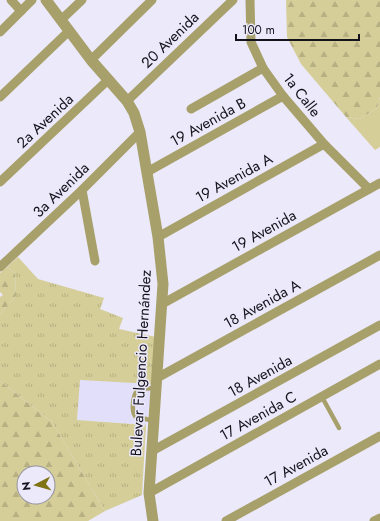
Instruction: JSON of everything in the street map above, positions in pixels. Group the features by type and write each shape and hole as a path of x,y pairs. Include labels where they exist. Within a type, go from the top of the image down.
{"street":[{"path":"11,0 21,10"},
{"path":"0,32 32,0"},
{"name":"Bulevar Fulgencio Hernández","path":"46,0 91,60 127,101 134,113 140,132 158,237 162,271 162,304 149,493 153,521"},
{"path":"61,20 82,0"},
{"path":"91,60 152,0"},
{"name":"20 Avenida","path":"127,101 233,0"},
{"name":"1a Calle","path":"250,0 250,42 263,68 283,96 324,144 369,189"},
{"path":"0,97 69,31"},
{"path":"191,109 263,68"},
{"name":"2a Avenida","path":"0,182 109,79"},
{"name":"19 Avenida B","path":"147,172 283,96"},
{"name":"3a Avenida","path":"0,267 82,190 140,132"},
{"name":"19 Avenida A","path":"158,237 324,144"},
{"name":"19 Avenida","path":"162,304 380,183"},
{"path":"82,190 95,261"},
{"name":"18 Avenida A","path":"157,383 380,255"},
{"name":"18 Avenida","path":"152,450 380,325"},
{"name":"17 Avenida C","path":"149,493 380,364"},
{"name":"17 Avenida","path":"226,521 380,436"},
{"path":"374,521 380,518"}],"lane":[{"path":"154,421 135,416 133,407 135,392 138,389 157,383"},
{"path":"322,397 339,428"}],"shaded area":[{"path":"80,379 152,384 146,425 77,420"}],"green space":[{"path":"286,0 380,0 380,97 377,108 360,119 346,117 301,64 287,37"},
{"path":"380,97 380,147 375,150 346,117 360,119 377,108"},
{"path":"18,257 38,279 104,298 100,309 123,318 119,329 156,337 152,384 80,380 77,420 146,425 142,495 105,511 52,422 0,381 0,314 16,296 15,273 7,267"},
{"path":"7,267 15,273 16,296 0,314 0,297 3,295 0,292 0,273"},
{"path":"0,381 52,422 105,511 88,521 0,521"}]}
